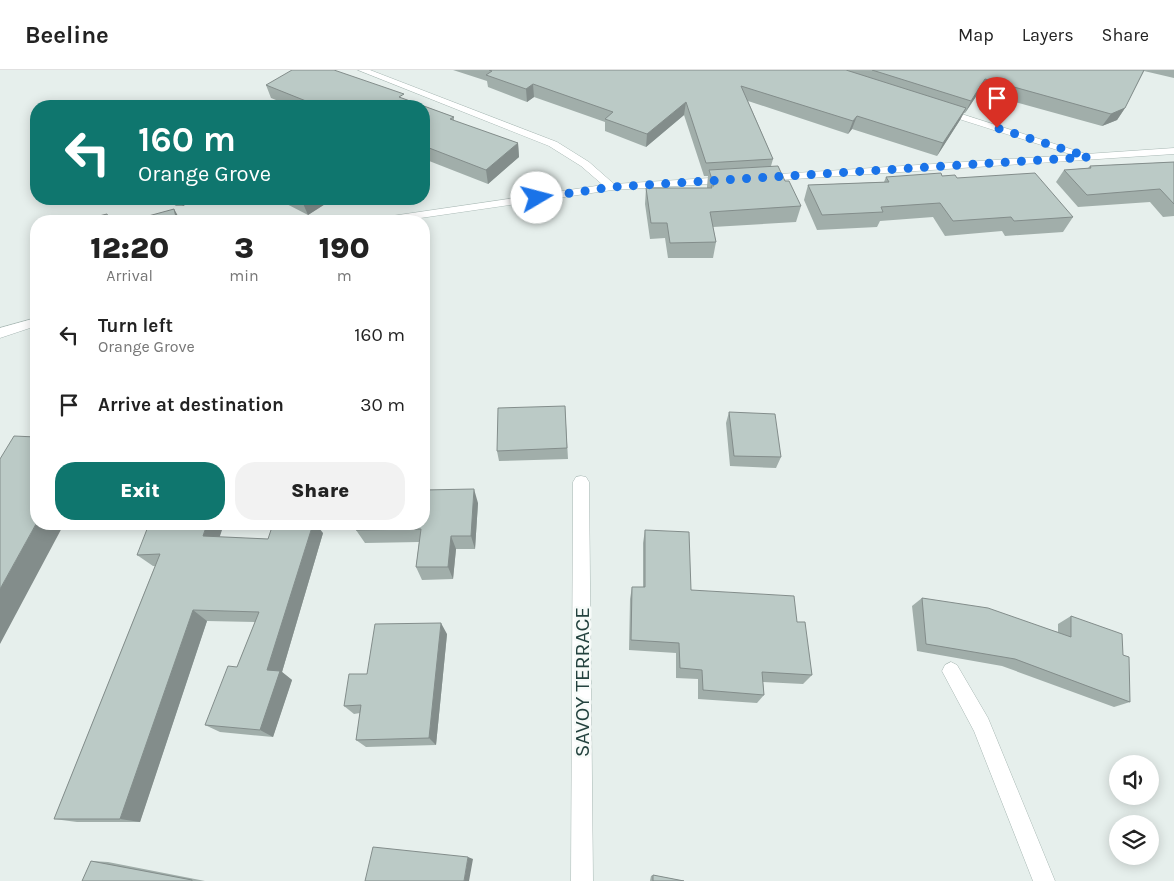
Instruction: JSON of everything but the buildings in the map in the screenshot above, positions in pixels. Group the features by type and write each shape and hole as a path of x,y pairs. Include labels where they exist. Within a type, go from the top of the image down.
{"street":[{"path":"362,70 553,144 585,164 612,187"},
{"path":"937,109 1089,157"},
{"path":"419,215 612,187 1174,151"},
{"path":"0,333 30,324"},
{"name":"SAVOY TERRACE","path":"581,482 582,881"},
{"path":"952,671 981,725 1044,881"}],"route":[{"path":"537,198 612,187 1089,157 997,128"}]}
